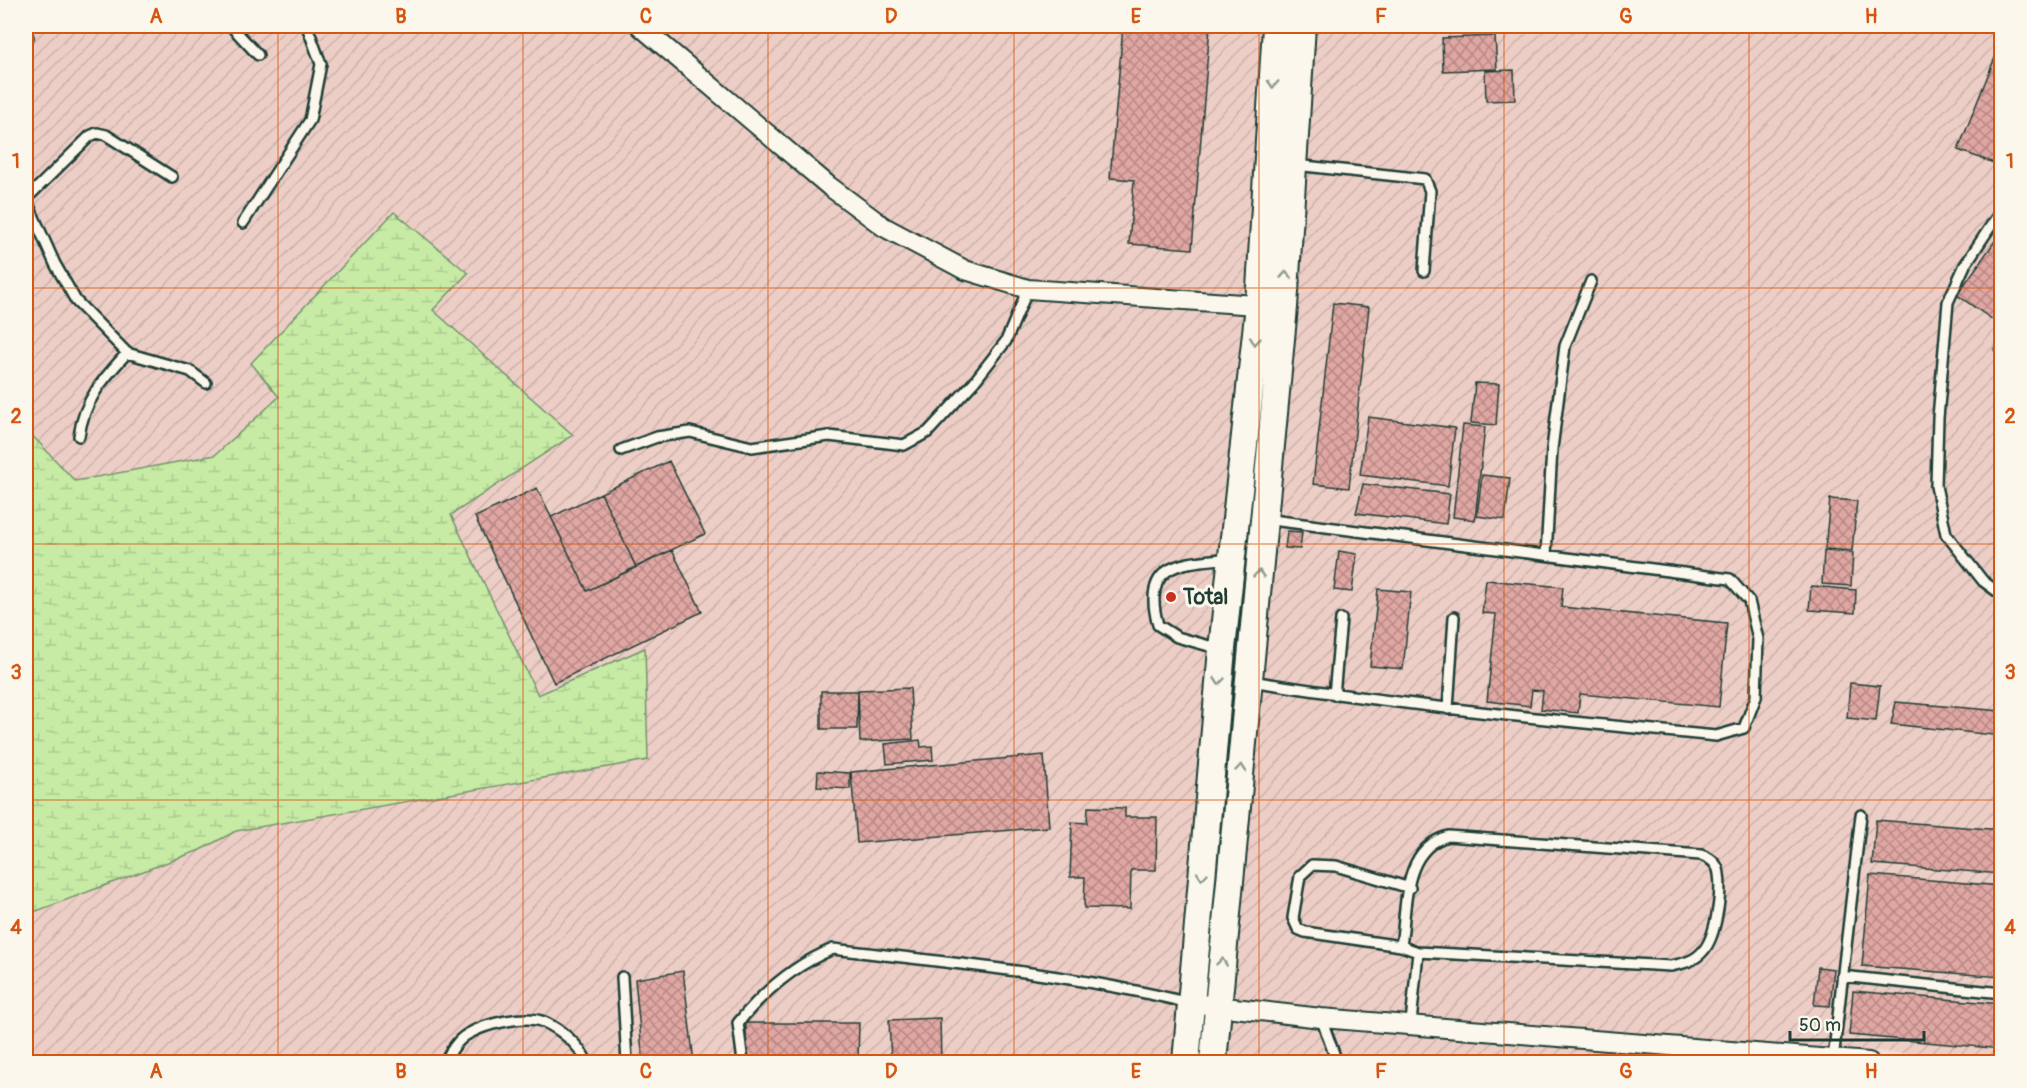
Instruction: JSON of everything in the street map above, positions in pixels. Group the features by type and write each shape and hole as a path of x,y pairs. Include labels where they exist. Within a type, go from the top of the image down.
{"main road":[{"path":"1213,1062 1264,519 1272,306 1276,26"},
{"path":"1186,1062 1222,649 1233,558 1293,165 1302,26"}],"street":[{"path":"640,26 829,186 884,227 965,270 1028,289 1272,306"},
{"path":"1191,1004 1321,1018 1411,1023 1832,1061 1869,1062"}],"lane":[{"path":"231,26 258,55"},
{"path":"243,223 310,120 321,64 307,26"},
{"path":"172,177 106,135 97,133 90,136 26,199 55,264 76,301 127,353 190,371 206,383"},
{"path":"1293,165 1425,179 1430,191 1424,271"},
{"path":"2001,209 1965,266 1948,302 1938,418 1936,486 1946,534 1983,581 2001,595"},
{"path":"1546,555 1552,449 1565,346 1591,280"},
{"path":"621,450 657,437 690,432 752,447 829,436 904,445 928,432 974,382 1006,341 1028,289"},
{"path":"79,436 82,414 90,398 127,353"},
{"path":"1248,681 1334,695 1448,709 1716,736 1744,728 1756,698 1758,639 1749,601 1730,579 1264,519"},
{"path":"1222,649 1177,637 1158,625 1152,604 1160,576 1178,564 1233,558"},
{"path":"1448,709 1454,617"},
{"path":"1334,695 1341,619"},
{"path":"1832,1061 1861,816"},
{"path":"1401,946 1416,857 1433,840 1448,836 1701,855 1710,858 1719,875 1714,932 1703,951 1688,963 1671,966 1418,952 1401,946 1305,932 1298,928 1293,918 1300,876 1312,865 1336,866 1410,888"},
{"path":"743,1062 738,1023 752,1006 785,976 806,960 833,949 960,963 1097,983 1191,1004"},
{"path":"1411,1023 1418,952"},
{"path":"1842,976 2001,993"},
{"path":"622,977 627,1062"},
{"path":"1321,1018 1337,1062"},
{"path":"446,1062 452,1049 467,1035 492,1024 516,1020 543,1022 577,1045 587,1062"}],"shaded area":[{"path":"26,26 2001,26 2001,1062 1804,1045 1803,1062 26,1062 26,915 200,850 236,831 648,759 645,648 538,696 451,515 573,435 432,310 251,363 280,397 215,455 75,481 29,433 26,435"}],"green space":[{"path":"394,212 468,273 433,310 573,435 451,515 538,695 645,648 648,760 236,831 200,850 26,915 26,435 29,432 75,481 215,455 279,397 251,363"}],"building":[{"path":"1123,26 1210,26 1192,249 1129,244 1134,180 1110,178"},
{"path":"1495,36 1497,69 1443,71 1442,38"},
{"path":"2002,40 2002,166 1958,150"},
{"path":"1514,70 1515,100 1486,101 1485,71"},
{"path":"2002,231 2002,326 1957,295"},
{"path":"1333,303 1369,307 1349,488 1313,484"},
{"path":"2002,339 2002,356 1994,350"},
{"path":"1475,383 1499,384 1496,425 1471,423"},
{"path":"1368,417 1455,428 1448,486 1360,475"},
{"path":"1463,425 1485,427 1475,520 1453,517"},
{"path":"669,461 705,534 636,567 601,493"},
{"path":"1482,475 1510,478 1505,520 1477,516"},
{"path":"1363,484 1450,494 1446,524 1356,513"},
{"path":"537,488 587,591 672,550 702,612 554,683 475,517"},
{"path":"601,493 636,567 587,591 551,517"},
{"path":"1830,499 1857,501 1852,551 1825,549"},
{"path":"1287,531 1302,532 1300,549 1285,548"},
{"path":"1339,551 1357,554 1352,592 1334,590"},
{"path":"1824,551 1853,553 1851,586 1822,584"},
{"path":"1486,580 1563,587 1561,607 1727,623 1719,707 1580,694 1578,713 1541,709 1543,691 1532,690 1530,706 1487,701 1496,614 1482,613"},
{"path":"1811,586 1856,590 1855,613 1809,610"},
{"path":"1378,589 1411,592 1403,669 1370,666"},
{"path":"1850,683 1880,686 1876,721 1847,718"},
{"path":"910,688 913,739 860,742 858,690"},
{"path":"821,691 858,691 857,729 821,729"},
{"path":"1896,702 2002,711 2002,736 1891,724"},
{"path":"920,740 921,747 932,746 933,760 887,764 885,744"},
{"path":"1044,755 1049,827 857,843 851,772"},
{"path":"818,771 850,773 850,789 817,787"},
{"path":"1088,807 1125,808 1125,817 1157,817 1156,870 1131,870 1130,909 1084,908 1085,877 1070,877 1072,822 1087,823"},
{"path":"1876,820 2002,830 2002,874 1872,864"},
{"path":"1870,875 2002,886 2002,977 1862,966"},
{"path":"1818,967 1834,969 1830,1006 1814,1005"},
{"path":"683,971 694,1062 643,1062 635,979"},
{"path":"1853,991 2002,1004 2002,1049 1849,1035"},
{"path":"940,1018 941,1062 891,1062 889,1020"},
{"path":"746,1023 859,1023 858,1062 746,1061"}],"place":[{"name":"Total","path":"1171,597"}]}
